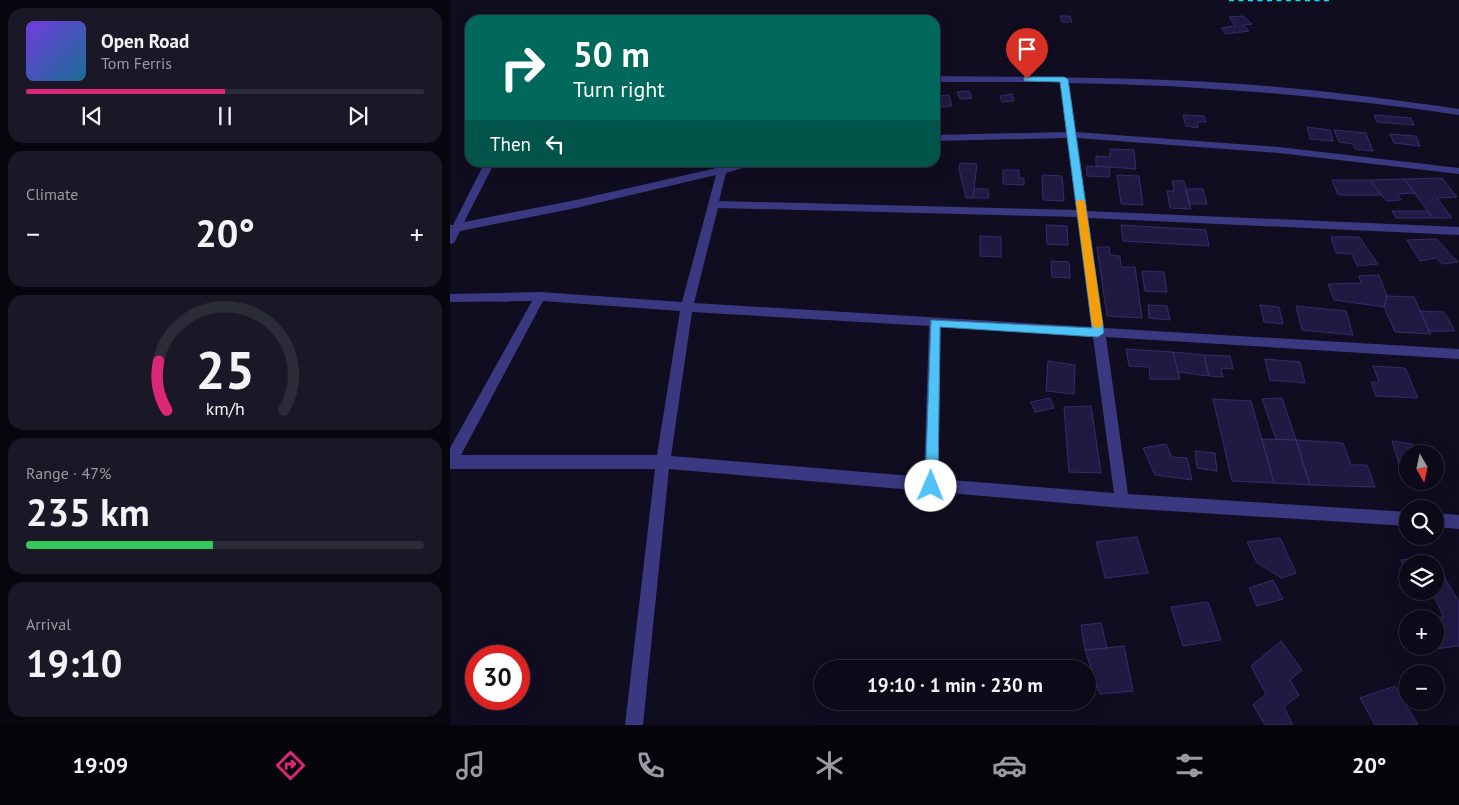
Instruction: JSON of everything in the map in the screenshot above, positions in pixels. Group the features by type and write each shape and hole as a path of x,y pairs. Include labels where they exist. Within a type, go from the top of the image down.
{"street":[{"path":"940,79 1064,79 1226,86 1386,101 1459,112"},
{"path":"1064,79 1122,501"},
{"path":"940,138 1072,135 1279,150 1459,171"},
{"path":"450,240 453,228 487,167"},
{"path":"453,228 576,204 736,167"},
{"path":"634,725 663,462 687,307 722,170"},
{"path":"714,204 1082,214 1459,232"},
{"path":"540,296 450,462 663,462 1122,501 1399,518"},
{"path":"450,298 540,296 935,323 1459,354"},
{"path":"931,486 935,323"},
{"path":"1444,521 1459,522"}],"building":[{"path":"1060,16 1070,16 1072,22 1062,22"},
{"path":"1243,16 1252,24 1243,25 1249,31 1226,34 1221,28 1235,26 1229,17"},
{"path":"1037,39 1040,49 1013,50 1011,40"},
{"path":"969,91 972,98 960,99 957,92"},
{"path":"1012,94 1014,101 1002,102 1000,96"},
{"path":"949,95 952,106 942,107 940,96"},
{"path":"1183,115 1204,116 1206,122 1197,122 1198,128 1186,126"},
{"path":"1374,115 1411,118 1414,125 1377,122"},
{"path":"1307,127 1330,130 1333,141 1310,139"},
{"path":"1334,130 1366,133 1373,151 1355,149 1353,144 1339,142"},
{"path":"1390,134 1416,136 1420,146 1394,143"},
{"path":"1110,149 1134,150 1136,169 1096,166 1096,156 1110,157"},
{"path":"960,163 977,164 973,198 966,198 959,169"},
{"path":"1086,166 1109,167 1110,177 1087,176"},
{"path":"1003,170 1019,170 1019,178 1024,178 1024,185 1003,184"},
{"path":"1042,175 1062,176 1064,201 1043,200"},
{"path":"1117,175 1139,176 1143,205 1121,204"},
{"path":"1442,178 1457,197 1437,198 1452,218 1433,218 1404,179"},
{"path":"1404,179 1415,193 1397,194 1401,200 1386,201 1370,180"},
{"path":"1332,180 1370,180 1381,195 1338,195"},
{"path":"1172,181 1184,181 1191,209 1170,208 1167,191 1174,191"},
{"path":"974,189 988,189 989,198 973,198"},
{"path":"1186,189 1203,189 1207,204 1189,204"},
{"path":"1392,211 1427,211 1433,218 1396,218"},
{"path":"1046,225 1067,226 1068,245 1047,244"},
{"path":"1121,225 1206,230 1209,246 1123,241"},
{"path":"980,236 1001,237 1001,257 980,256"},
{"path":"1331,237 1359,237 1378,264 1357,266 1352,254 1336,253"},
{"path":"1436,239 1458,262 1442,264 1437,258 1420,261 1407,240"},
{"path":"1097,247 1109,247 1110,255 1120,256 1121,267 1135,267 1142,318 1107,316"},
{"path":"1051,261 1069,262 1070,278 1052,277"},
{"path":"1142,271 1164,272 1167,292 1145,291"},
{"path":"1379,275 1387,296 1384,307 1334,300 1328,284 1361,283 1359,276"},
{"path":"1387,296 1414,297 1431,334 1395,332 1384,307"},
{"path":"1148,305 1167,306 1170,320 1149,318"},
{"path":"1260,305 1279,307 1283,324 1264,322"},
{"path":"1296,306 1346,311 1353,335 1302,330"},
{"path":"1420,311 1444,312 1455,331 1429,331"},
{"path":"1126,349 1173,352 1180,379 1150,379 1149,367 1129,366"},
{"path":"1173,352 1204,355 1209,376 1178,372"},
{"path":"1204,355 1230,356 1233,369 1221,368 1223,377 1209,376"},
{"path":"1265,359 1300,362 1305,383 1270,380"},
{"path":"1048,361 1075,365 1074,394 1046,391"},
{"path":"1373,366 1405,368 1418,398 1376,396 1371,382 1379,382"},
{"path":"1050,398 1054,408 1035,412 1031,402"},
{"path":"1282,398 1296,440 1276,439 1262,399"},
{"path":"1213,399 1251,401 1274,483 1232,481"},
{"path":"1091,406 1101,473 1069,472 1064,407"},
{"path":"1262,439 1296,440 1310,485 1274,483"},
{"path":"1296,440 1343,443 1351,465 1367,465 1375,487 1310,485"},
{"path":"1392,441 1413,444 1399,445 1399,464"},
{"path":"1166,444 1172,457 1187,458 1192,480 1155,475 1143,448"},
{"path":"1195,451 1215,453 1217,471 1197,468"},
{"path":"1137,537 1148,573 1105,578 1096,542"},
{"path":"1280,538 1296,573 1282,578 1257,563 1247,542"},
{"path":"1444,576 1459,602 1459,646 1444,648 1444,610 1440,610 1436,600 1444,600"},
{"path":"1273,580 1283,599 1257,606 1249,588"},
{"path":"1208,602 1221,640 1183,646 1171,607"},
{"path":"1101,623 1107,648 1085,650 1081,625"},
{"path":"1281,641 1302,670 1290,680 1299,695 1284,707 1293,725 1265,725 1253,705 1266,694 1251,666"},
{"path":"1124,646 1133,691 1100,694 1096,682 1096,660 1088,660 1085,650"},
{"path":"1395,686 1399,693 1399,710 1409,710 1418,725 1375,725 1360,698"}],"railway":[{"path":"1229,0 1331,0"}],"slow traffic":[{"path":"1081,202 1097,325"}],"route":[{"path":"931,486 935,323 1098,333 1064,79 1027,79"}]}
